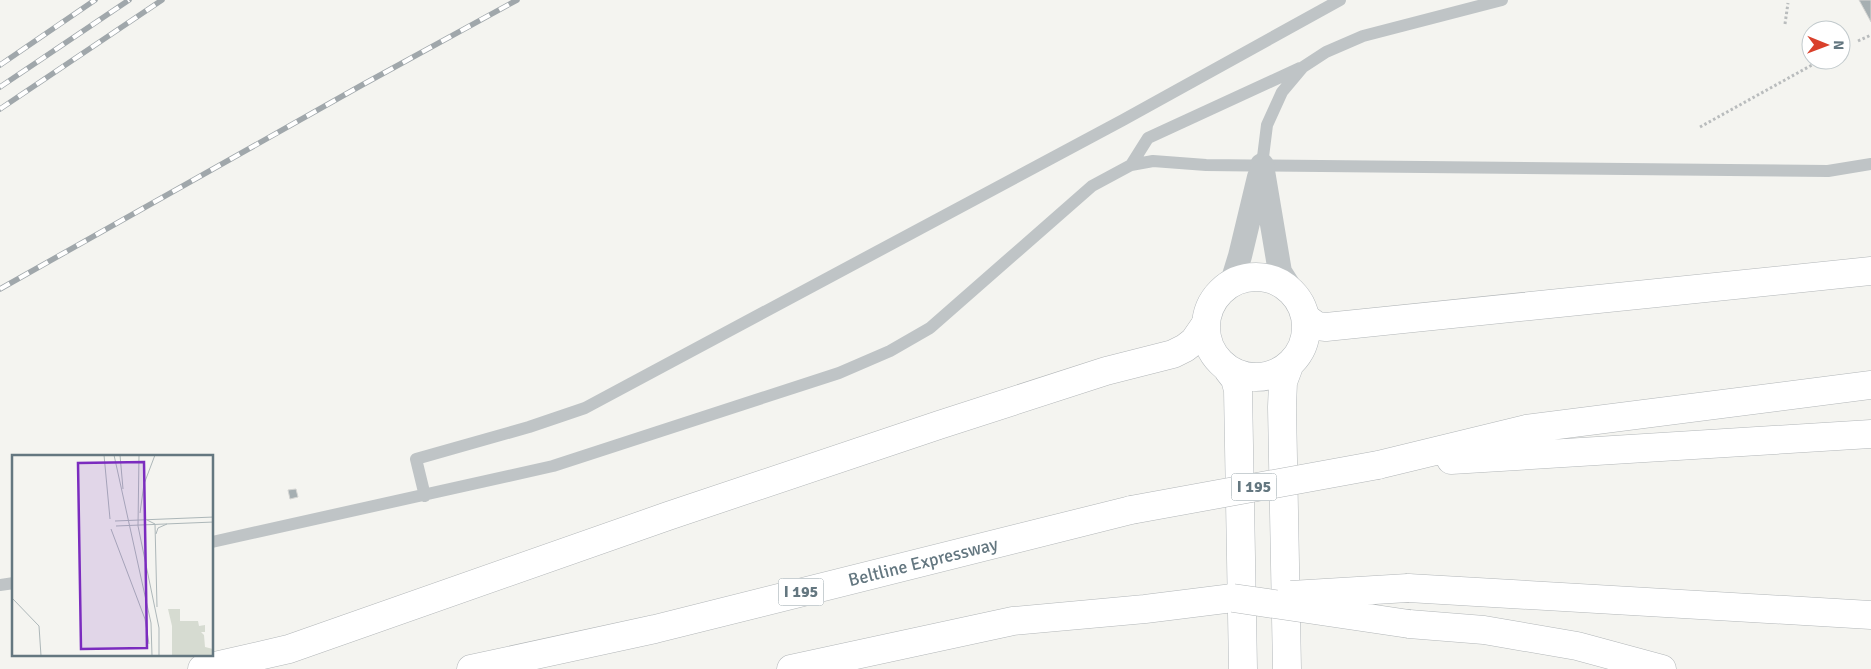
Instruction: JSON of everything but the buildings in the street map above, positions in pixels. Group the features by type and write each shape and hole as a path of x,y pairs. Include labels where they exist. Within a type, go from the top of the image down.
{"main road":[{"path":"1306,318 1318,326 1326,327 1871,271"},
{"path":"202,669 289,648 939,424 1106,371 1173,354 1185,348 1194,340 1205,325 1209,308 1218,293 1232,282 1247,277 1263,277 1279,282 1292,291 1301,303 1306,318 1306,336 1300,353 1289,366 1283,382 1287,669"},
{"path":"1205,325 1208,342 1216,358 1235,379 1238,390 1243,669"},
{"path":"1228,370 1243,376 1259,378 1275,374 1289,366"},
{"path":"1378,465 1526,429 1871,385"},
{"path":"1378,465 1871,434"},
{"name":"Beltline Expressway","path":"471,669 654,629 1131,510 1378,465"},
{"path":"791,669 1012,621 1145,609 1233,598 1408,588 1871,615"},
{"path":"1233,598 1409,624 1484,630 1578,646 1662,669"}],"street":[{"path":"1232,282 1262,166"},
{"path":"1262,166 1280,272 1292,291"}],"lane":[{"path":"425,496 416,459 529,427 586,408 1114,125 1340,0"},
{"path":"1131,165 1148,138 1303,67 1326,52 1363,36 1502,0"},
{"path":"1262,166 1267,125 1282,92 1303,67"},
{"path":"214,542 553,466 840,373 890,351 930,328 1092,186 1131,165 1153,161 1206,165 1262,166 1828,171 1871,164"}],"path":[{"path":"1785,24 1788,3"},
{"path":"1858,41 1871,34"},
{"path":"1700,126 1803,70"}],"railway":[{"path":"0,65 95,0"},
{"path":"0,87 129,0"},
{"path":"0,109 162,0"},
{"path":"0,289 517,0"}]}
